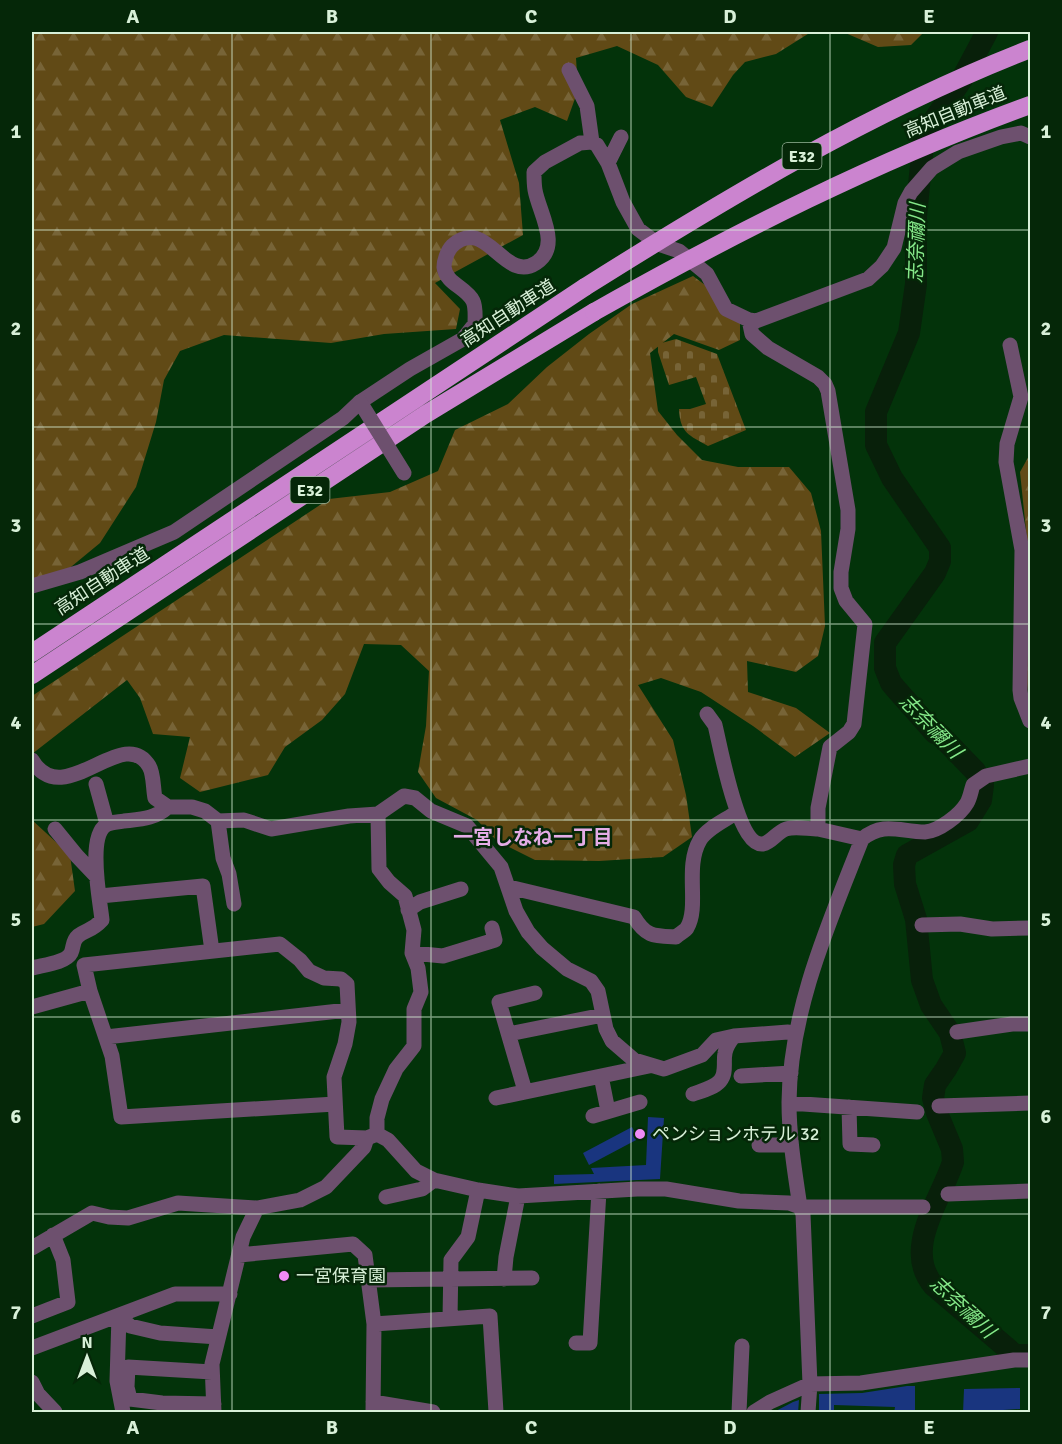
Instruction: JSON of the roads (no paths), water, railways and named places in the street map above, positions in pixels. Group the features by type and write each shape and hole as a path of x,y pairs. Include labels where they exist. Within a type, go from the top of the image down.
{"highway":[{"name":"高知自動車道","path":"32,653 585,287 697,217 797,159 904,104 1030,49"},
{"name":"高知自動車道","path":"32,675 426,414 594,312 682,262 772,216 871,169 1030,105"}],"street":[{"path":"569,70 587,106 592,142"},
{"path":"32,586 81,572 174,532 342,418 360,402 410,369 463,339 476,324 474,302 465,291 450,281 444,266 448,249 459,239 475,237 493,247 512,265 524,267 536,263 546,253 549,235 535,190 534,172 545,162 580,143 592,142 597,145 608,163 623,202 638,229 658,244 679,252 708,274 726,309 756,321 868,279 882,266 894,248 910,192 932,168 958,152 1001,137 1021,134 1030,137"},
{"path":"608,163 621,137"},
{"path":"749,320 752,334 768,348 818,377 828,391 848,510 841,588 846,602 865,624 854,724 849,732 830,747 827,755 818,808 818,829"},
{"path":"1010,345 1021,397 1007,444 1006,462 1022,550 1020,690 1030,721"},
{"path":"360,402 404,473"},
{"path":"707,714 715,725 737,812 754,842 761,844 769,841 786,829 818,829 862,839"},
{"path":"32,760 37,770 50,777 62,779 118,756 131,754 142,757 151,768 155,798 168,807 192,807 205,811 218,821 244,820 271,829 378,814 404,796 415,798 432,811 467,826 501,867 516,911 528,932 542,948 567,969 591,981 598,991 606,1029 612,1041 634,1060 664,1069 702,1055 716,1040 734,1036 788,1032 795,1034"},
{"path":"808,1413 810,1384 803,1214 791,1145 789,1103 795,1034 816,960 862,839 871,831 879,828 926,832 935,830 963,809 969,802 973,785 986,776 1030,766"},
{"path":"96,784 107,824"},
{"path":"32,968 66,959 71,953 73,942 79,935 93,929 102,920 96,841 101,831 107,824 158,816 168,807"},
{"path":"509,887 634,917 641,929 650,934 676,937 687,929 691,914 692,863 700,839 737,812"},
{"path":"32,1248 92,1213 109,1218 128,1218 178,1203 257,1208 300,1200 326,1187 364,1147 372,1136 382,1099 396,1069 414,1046 414,1009 421,992 418,968 412,952 414,930 405,896 389,882 379,869 378,814"},
{"path":"218,821 223,858 229,874 234,904"},
{"path":"55,829 97,877"},
{"path":"100,896 203,886 212,951"},
{"path":"408,910 420,902 461,889"},
{"path":"922,925 960,924 992,929 1030,928"},
{"path":"412,952 443,957 495,940 492,928"},
{"path":"335,1104 121,1117 112,1056 90,991 84,965 280,944 300,960 309,971 324,978 341,979 347,984 349,1022 345,1044 334,1077 337,1137 372,1136 388,1140 416,1171 434,1180 518,1196 666,1189 739,1202 789,1203 800,1207 923,1207"},
{"path":"32,1007 90,991"},
{"path":"525,1091 503,1033 499,1002 535,993"},
{"path":"106,1037 348,1010"},
{"path":"503,1033 603,1015"},
{"path":"957,1032 1012,1024 1030,1024"},
{"path":"693,1094 721,1081 725,1071 727,1045 734,1036"},
{"path":"496,1098 650,1065"},
{"path":"741,1076 791,1073"},
{"path":"601,1076 600,1113 640,1102"},
{"path":"789,1103 917,1112"},
{"path":"939,1106 1030,1103"},
{"path":"849,1107 850,1144 873,1145"},
{"path":"759,1144 791,1145"},
{"path":"387,1197 422,1189 434,1180"},
{"path":"450,1319 451,1260 468,1237 478,1190"},
{"path":"576,1343 590,1343 599,1191"},
{"path":"948,1194 1030,1191"},
{"path":"504,1279 518,1196"},
{"path":"123,1319 125,1363 128,1367 127,1387 130,1399 214,1408 212,1364 243,1237 257,1208"},
{"path":"32,1316 68,1302 63,1260 53,1235"},
{"path":"239,1255 353,1244 365,1255 374,1324 373,1407 433,1413"},
{"path":"368,1280 532,1278"},
{"path":"32,1348 123,1319 175,1294 230,1294"},
{"path":"374,1324 490,1316 496,1413"},
{"path":"123,1319 130,1326 159,1333 218,1337"},
{"path":"123,1319 117,1381 123,1413"},
{"path":"132,1338 134,1335 155,1337 159,1333"},
{"path":"739,1413 742,1346"},
{"path":"754,1413 770,1402 810,1384 861,1383 1014,1360 1030,1360"},
{"path":"128,1367 212,1372"},
{"path":"32,1382 38,1394 55,1413"}],"waterway":[{"name":"志奈禰川","path":"987,32 962,79 924,135 916,216 916,284 909,333 876,412 876,445 892,478 940,548 940,561 935,573 885,643 885,668 896,689 935,733 940,735 975,771 983,785 981,800 968,821 907,855 904,865 905,884 916,919 922,980 931,1005 950,1033 955,1053 935,1085 933,1098 952,1149 953,1162 927,1224 922,1256 925,1272 934,1286 1015,1355 1030,1355"}],"place":[{"name":"ペンションホテル 32","path":"640,1134"},
{"name":"一宮保育園","path":"284,1276"}],"district":[{"name":"一宮しなね一丁目","path":"533,837"}]}
